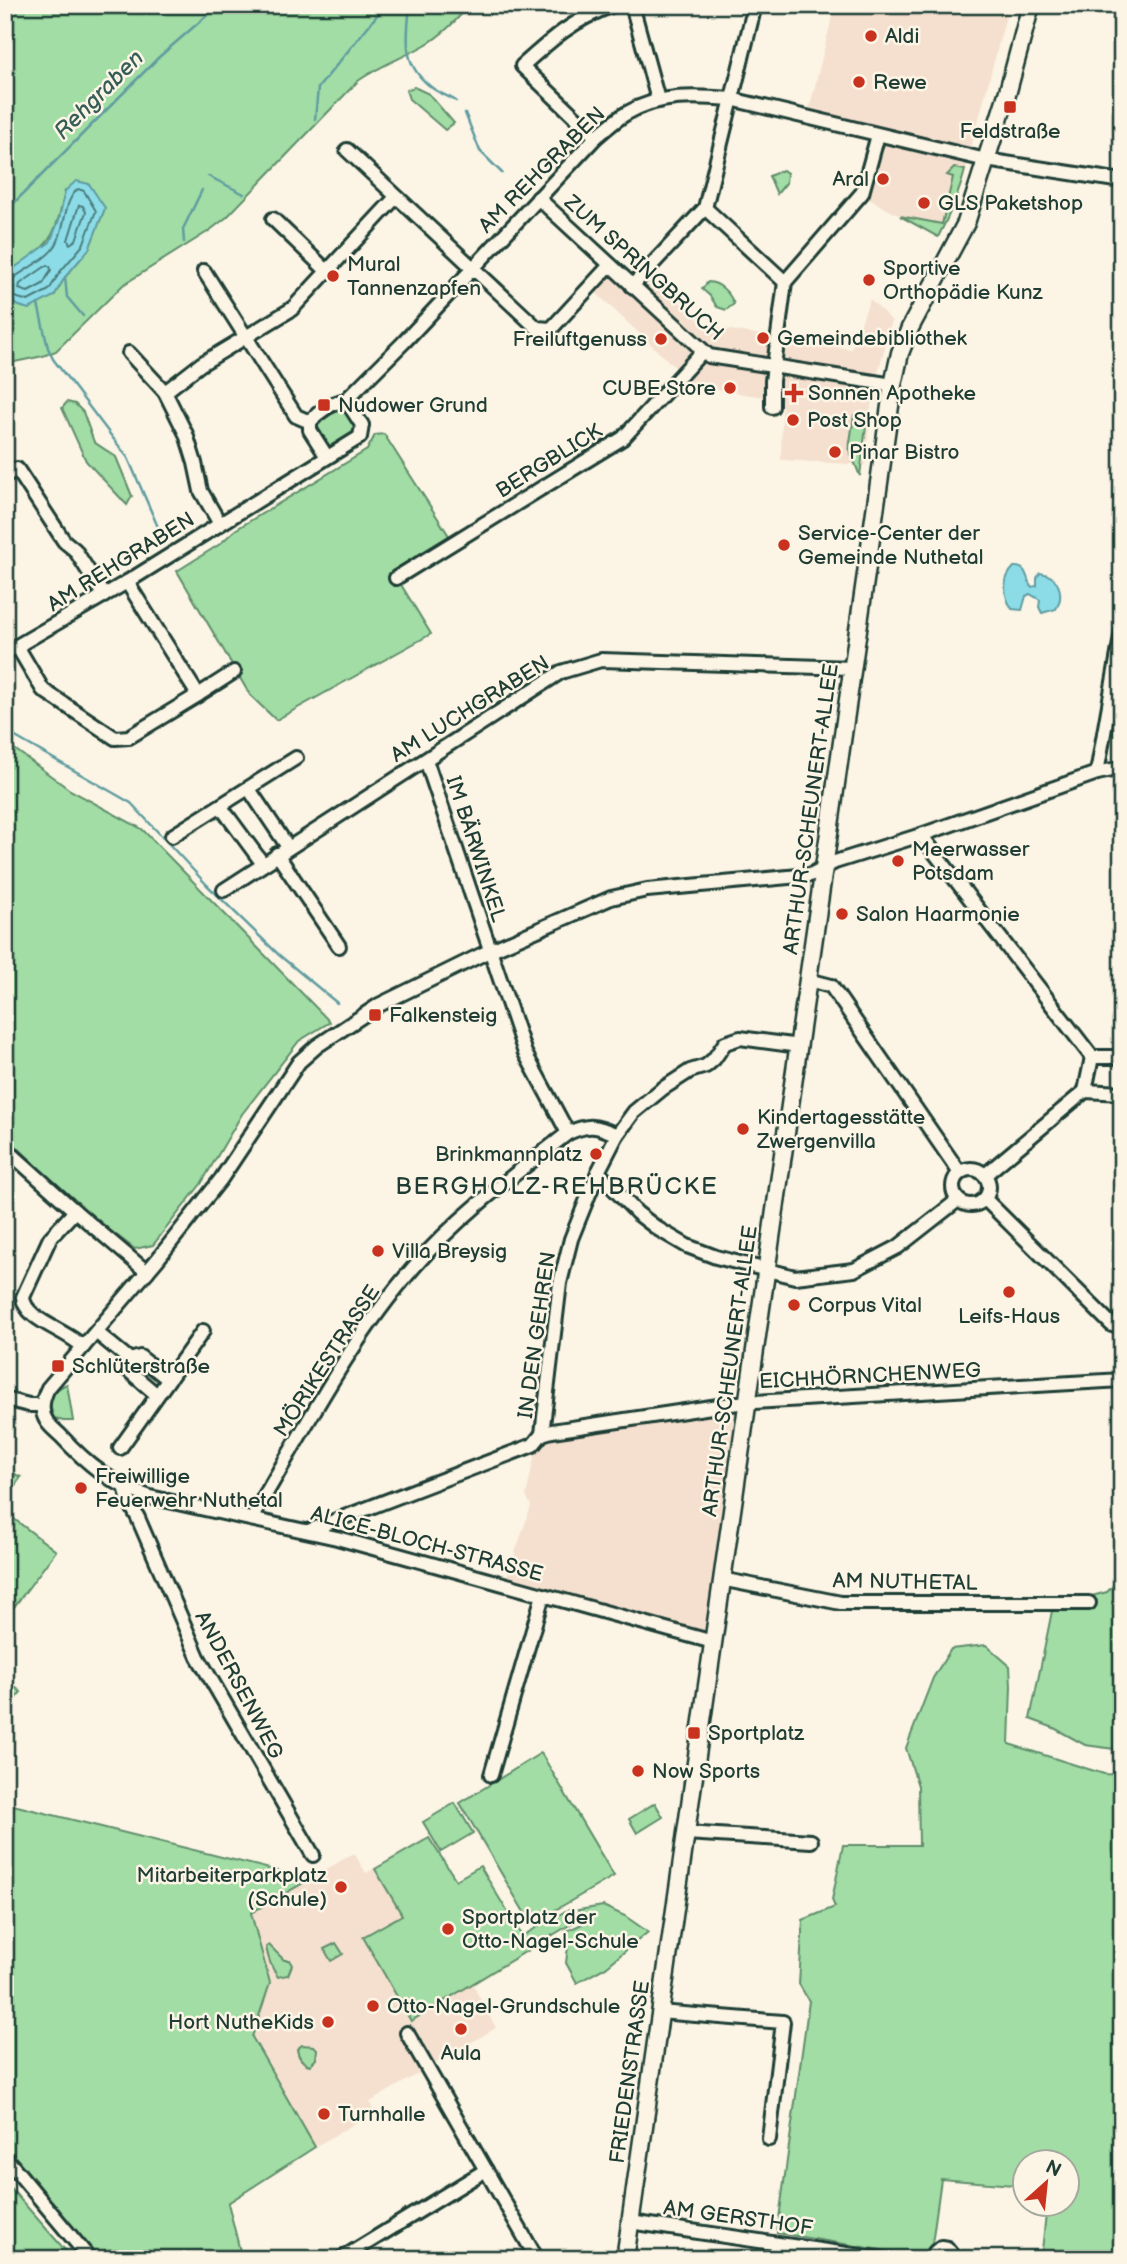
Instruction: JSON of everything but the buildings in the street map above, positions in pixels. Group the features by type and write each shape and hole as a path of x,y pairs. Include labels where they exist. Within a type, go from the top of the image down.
{"main road":[{"name":"ARTHUR-SCHEUNERT-ALLEE","path":"713,1642 893,385 900,353 910,328 966,223 1008,91 1031,5"},
{"name":"FRIEDENSTRASSE","path":"625,2259 713,1642"}],"street":[{"path":"596,137 522,66 563,30 613,5"},
{"path":"632,5 658,100"},
{"path":"632,286 705,208 755,5"},
{"name":"AM REHGRABEN","path":"310,422 317,414 346,400 596,137 626,113 658,100 692,96 731,99 986,160"},
{"path":"772,407 773,367 785,282 862,193 878,135"},
{"path":"347,149 537,328 551,329 610,265"},
{"path":"986,160 1122,181"},
{"path":"165,392 201,364 292,309 397,197"},
{"name":"ZUM SPRINGBRUCH","path":"538,198 702,352 715,358 893,385"},
{"path":"705,208 785,282"},
{"path":"273,219 328,271"},
{"path":"204,271 296,416 310,422 310,430 327,457"},
{"name":"BERGBLICK","path":"396,578 623,438 702,352"},
{"path":"129,353 165,392 186,434 201,491 220,524"},
{"name":"AM REHGRABEN","path":"11,650 127,582 360,437 362,425 346,400"},
{"path":"5,476 17,469 64,541 75,550 103,596"},
{"path":"127,582 198,695"},
{"path":"1097,773 1122,631"},
{"path":"11,650 43,690 115,738 129,737 234,672"},
{"name":"AM LUCHGRABEN","path":"223,890 561,672 601,660 852,668"},
{"path":"173,836 296,758"},
{"name":"IM BÄRWINKEL","path":"426,760 525,1053 568,1133"},
{"path":"5,1399 42,1405 48,1388 148,1272 222,1179 299,1062 317,1046 379,1004 489,951 611,898 647,890 792,879 810,875 843,859 921,835 1097,773 1122,768"},
{"path":"249,789 339,946"},
{"path":"221,807 263,864"},
{"path":"921,835 1092,1057 1085,1091 985,1175"},
{"path":"808,980 831,986 960,1173"},
{"name":"IN DEN GEHREN","path":"542,1434 560,1283 573,1232 617,1135 643,1104 690,1071 706,1066 725,1043 740,1038 799,1046"},
{"path":"1092,1057 1122,1057"},
{"path":"1085,1091 1122,1093"},
{"name":"MÖRIKESTRASSE","path":"254,1519 257,1508 368,1325 414,1267 452,1227 483,1200 568,1133 580,1128 598,1126 617,1135"},
{"path":"5,1148 148,1272"},
{"path":"973,1169 985,1175 989,1187 985,1199 972,1205 958,1200 953,1186 960,1173 973,1169"},
{"path":"598,1172 637,1213 687,1246 716,1257 795,1277 854,1270 898,1247 958,1200"},
{"path":"985,1199 1112,1325 1122,1326"},
{"path":"75,1211 50,1238 23,1297 24,1304 32,1315 72,1336 83,1347"},
{"path":"120,1448 203,1331"},
{"path":"96,1332 130,1360"},
{"path":"130,1360 140,1357 168,1379"},
{"path":"130,1360 129,1371 158,1395"},
{"name":"EICHHÖRNCHENWEG","path":"308,1531 533,1445 542,1434 684,1410 747,1403 1122,1380"},
{"name":"ALICE-BLOCH-STRASSE","path":"42,1405 46,1420 77,1454 99,1473 126,1489 308,1531 713,1642"},
{"name":"ANDERSENWEG","path":"126,1489 128,1499 198,1657 313,1855"},
{"name":"AM NUTHETAL","path":"721,1580 841,1603 1089,1604"},
{"path":"491,1775 542,1595"},
{"path":"686,1833 811,1841"},
{"path":"659,2012 783,2022 769,2139"},
{"path":"407,2033 537,2259"},
{"path":"5,2157 90,2259"},
{"path":"341,2259 486,2171"},
{"name":"AM GERSTHOF","path":"630,2222 881,2259"},
{"path":"934,2259 935,2252 941,2247 947,2248 951,2253 950,2259"}],"shaded area":[{"path":"835,5 1009,5 963,179 938,237 865,197 887,129 809,110"},
{"path":"610,273 636,298 655,278 705,326 851,349 870,299 892,321 873,391 865,465 781,460 782,400 695,386 593,290"},
{"path":"735,1410 705,1637 506,1579 531,1506 526,1496 536,1448 545,1438 685,1415"},
{"name":"Otto-Nagel-Grundschule","path":"429,1836 456,1880 480,1866 522,1936 569,1908 576,1922 473,1985 496,2028 370,2102 374,2112 315,2147 251,2037 270,1983 251,1913 354,1853 366,1873"}],"green space":[{"path":"5,5 470,5 432,41 358,81 227,217 123,285 56,351 5,364 5,297 10,303 54,296 65,277 89,249 105,208 96,197 65,191 57,222 48,242 6,274 5,278"},
{"path":"414,87 429,94 454,123 445,130 409,99 406,90"},
{"path":"954,168 965,170 938,237 900,216 942,224 953,177 947,175"},
{"path":"783,170 787,173 786,183 777,194 769,176"},
{"path":"708,282 724,289 734,304 726,310 717,307 702,289"},
{"path":"67,402 75,404 83,412 94,442 116,457 132,496 127,505 86,461 62,408"},
{"path":"343,407 356,423 357,432 334,447 322,438 317,423 337,408"},
{"path":"854,415 867,417 860,476 849,449"},
{"path":"384,434 453,542 397,578 431,634 276,720 250,695 177,571 220,544 235,530 367,450 375,435"},
{"path":"5,742 70,790 142,829 330,1022 299,1041 242,1114 201,1184 153,1245 135,1249 80,1208 5,1135"},
{"path":"67,1384 73,1421 54,1418 51,1407 54,1393"},
{"path":"5,1469 21,1477 5,1499"},
{"path":"5,1512 56,1551 5,1619"},
{"path":"1122,1577 1122,1750 1085,1745 1054,1728 1030,1719 1053,1606 1107,1592"},
{"path":"986,1645 1010,1666 1009,1744 1104,1774 1122,1775 1122,2259 1041,2259 1046,2218 1082,2218 1082,2148 1012,2148 1012,2185 941,2179 930,2258 777,2233 809,2001 799,1984 803,1920 835,1907 832,1900 843,1845 919,1845 918,1786 906,1748 933,1678 951,1649"},
{"path":"5,1678 21,1692 5,1710"},
{"path":"541,1753 614,1876 531,1924 460,1803"},
{"path":"5,1803 310,1879 251,1913 270,1983 252,2037 315,2147 228,2203 242,2259 93,2259 5,2152"},
{"path":"455,1803 473,1833 441,1852 423,1822"},
{"path":"655,1803 663,1817 637,1833 629,1819"},
{"name":"Sportplatz der Otto-Nagel-Schule","path":"429,1838 456,1880 480,1866 522,1936 569,1909 576,1921 411,2021 363,1937 402,1915 375,1869"},
{"path":"603,1906 625,1916 648,1932 606,1967 577,1983 566,1963 569,1938 565,1932 584,1923 578,1910"},
{"path":"336,1943 343,1954 331,1961 324,1949"},
{"path":"269,1945 284,1960 289,1960 292,1965 288,1975 278,1977 276,1974 266,1947"},
{"path":"302,2045 314,2046 317,2049 316,2059 310,2065 298,2054 297,2049"},
{"path":"5,2182 73,2259 5,2259"}],"water":[{"path":"76,181 89,184 105,208 89,249 65,277 54,296 29,309 11,302 6,295 6,274 50,242 59,220 65,191"},
{"path":"1014,567 1024,571 1031,587 1037,586 1040,573 1056,581 1060,597 1056,609 1042,613 1040,600 1030,594 1026,596 1022,610 1012,609 1005,587 1007,577"}],"waterway":[{"name":"Rehgraben","path":"5,212 159,57 219,5"},
{"path":"410,5 407,39 410,60 421,78 431,87 456,101"},
{"path":"315,119 318,88 378,14"},
{"path":"465,113 480,151 502,173"},
{"path":"208,176 244,194"},
{"path":"184,242 183,229 202,190"},
{"path":"65,277 67,297 83,316"},
{"path":"38,304 53,359 128,458 161,534"},
{"path":"5,731 131,803 207,885 279,955 337,1003"}],"place":[{"name":"Aldi","path":"871,36"},
{"name":"Rewe","path":"859,82"},
{"name":"Feldstraße","path":"1010,107"},
{"name":"Aral","path":"883,179"},
{"name":"GLS Paketshop","path":"924,203"},
{"name":"Mural Tannenzapfen","path":"333,276"},
{"name":"Sportive Orthopädie Kunz","path":"869,280"},
{"name":"Gemeindebibliothek","path":"763,338"},
{"name":"Freiluftgenuss","path":"661,339"},
{"name":"CUBE Store","path":"730,388"},
{"name":"Sonnen Apotheke","path":"794,393"},
{"name":"Nudower Grund","path":"324,405"},
{"name":"Post Shop","path":"793,420"},
{"name":"Pinar Bistro","path":"835,452"},
{"name":"Service-Center der Gemeinde Nuthetal","path":"784,545"},
{"name":"Meerwasser Potsdam","path":"898,861"},
{"name":"Salon Haarmonie","path":"842,914"},
{"name":"Falkensteig","path":"375,1015"},
{"name":"Kindertagesstätte Zwergenvilla","path":"743,1129"},
{"name":"Brinkmannplatz","path":"596,1154"},
{"name":"Villa Breysig","path":"378,1251"},
{"name":"Leifs-Haus","path":"1009,1292"},
{"name":"Corpus Vital","path":"794,1305"},
{"name":"Schlüterstraße","path":"58,1366"},
{"name":"Freiwillige Feuerwehr Nuthetal","path":"81,1488"},
{"name":"Sportplatz","path":"694,1733"},
{"name":"Now Sports","path":"638,1771"},
{"name":"Mitarbeiterparkplatz (Schule)","path":"341,1887"},
{"name":"Sportplatz der Otto-Nagel-Schule","path":"448,1929"},
{"name":"Otto-Nagel-Grundschule","path":"373,2006"},
{"name":"Hort NutheKids","path":"328,2022"},
{"name":"Aula","path":"461,2029"},
{"name":"Turnhalle","path":"324,2114"}],"district":[{"name":"BERGHOLZ-REHBRÜCKE","path":"557,1186"}]}
